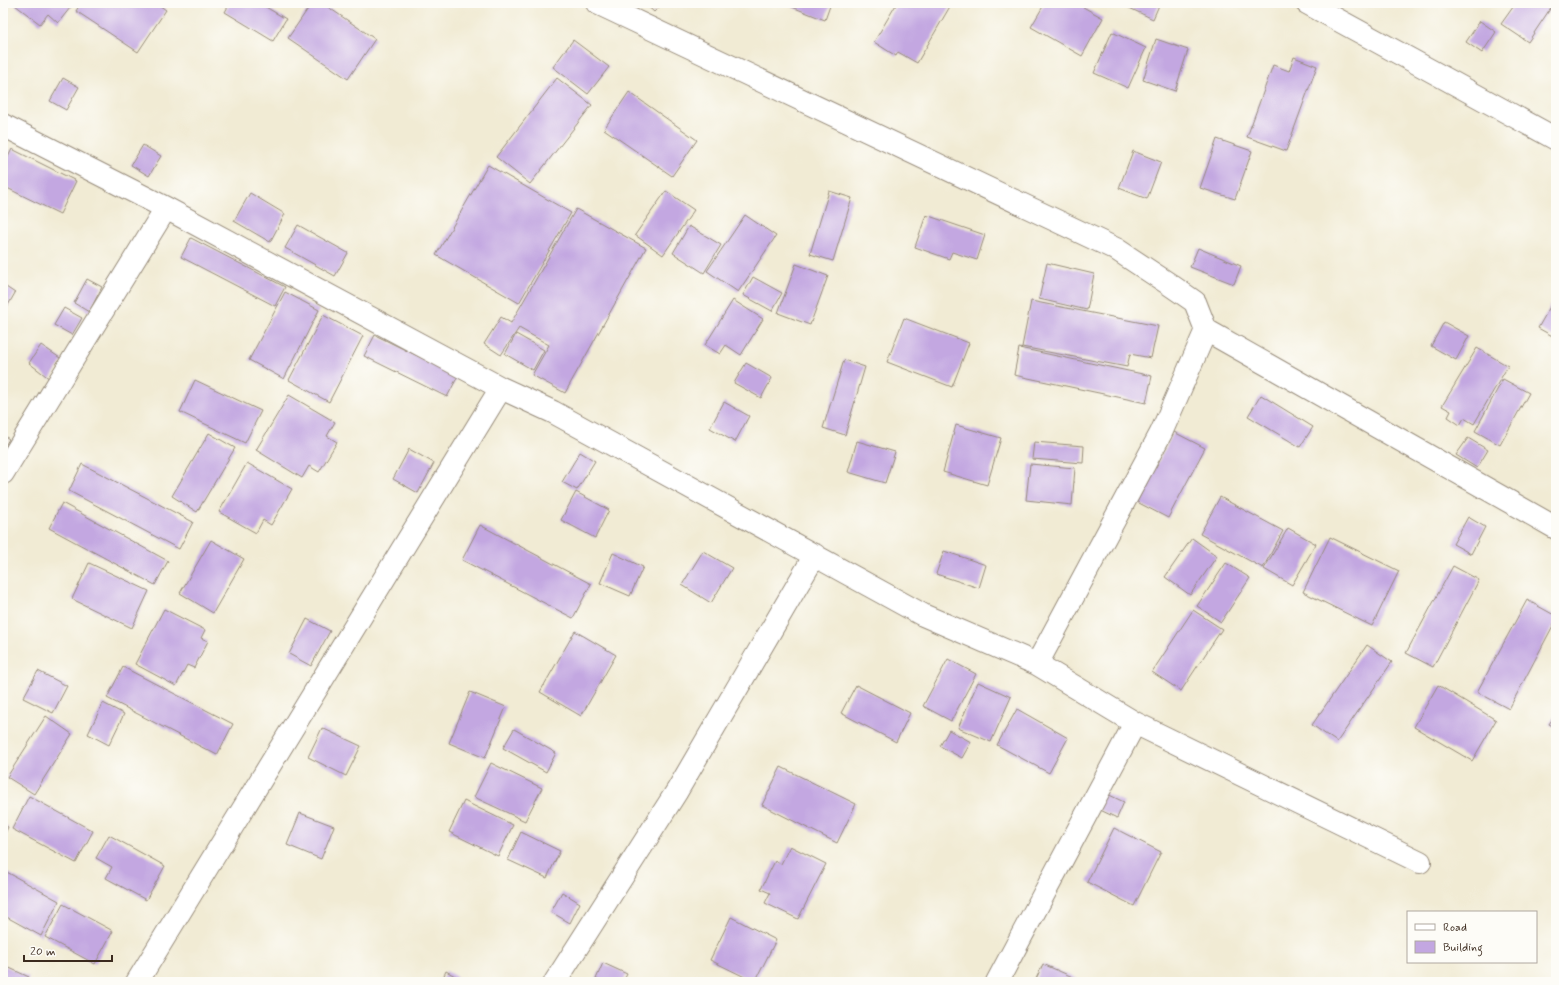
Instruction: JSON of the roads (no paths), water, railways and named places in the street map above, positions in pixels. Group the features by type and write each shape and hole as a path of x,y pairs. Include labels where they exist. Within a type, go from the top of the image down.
{"street":[{"path":"598,3 1116,249 1195,302 1206,330 1556,528"},
{"path":"1307,3 1556,139"},
{"path":"3,125 166,208 501,388 553,412 923,615 1037,664 1134,723 1420,862"},
{"path":"3,473 166,208"},
{"path":"1037,664 1162,433 1206,330"},
{"path":"136,982 501,388"},
{"path":"555,982 677,791 815,555"},
{"path":"997,982 1134,723"}]}
